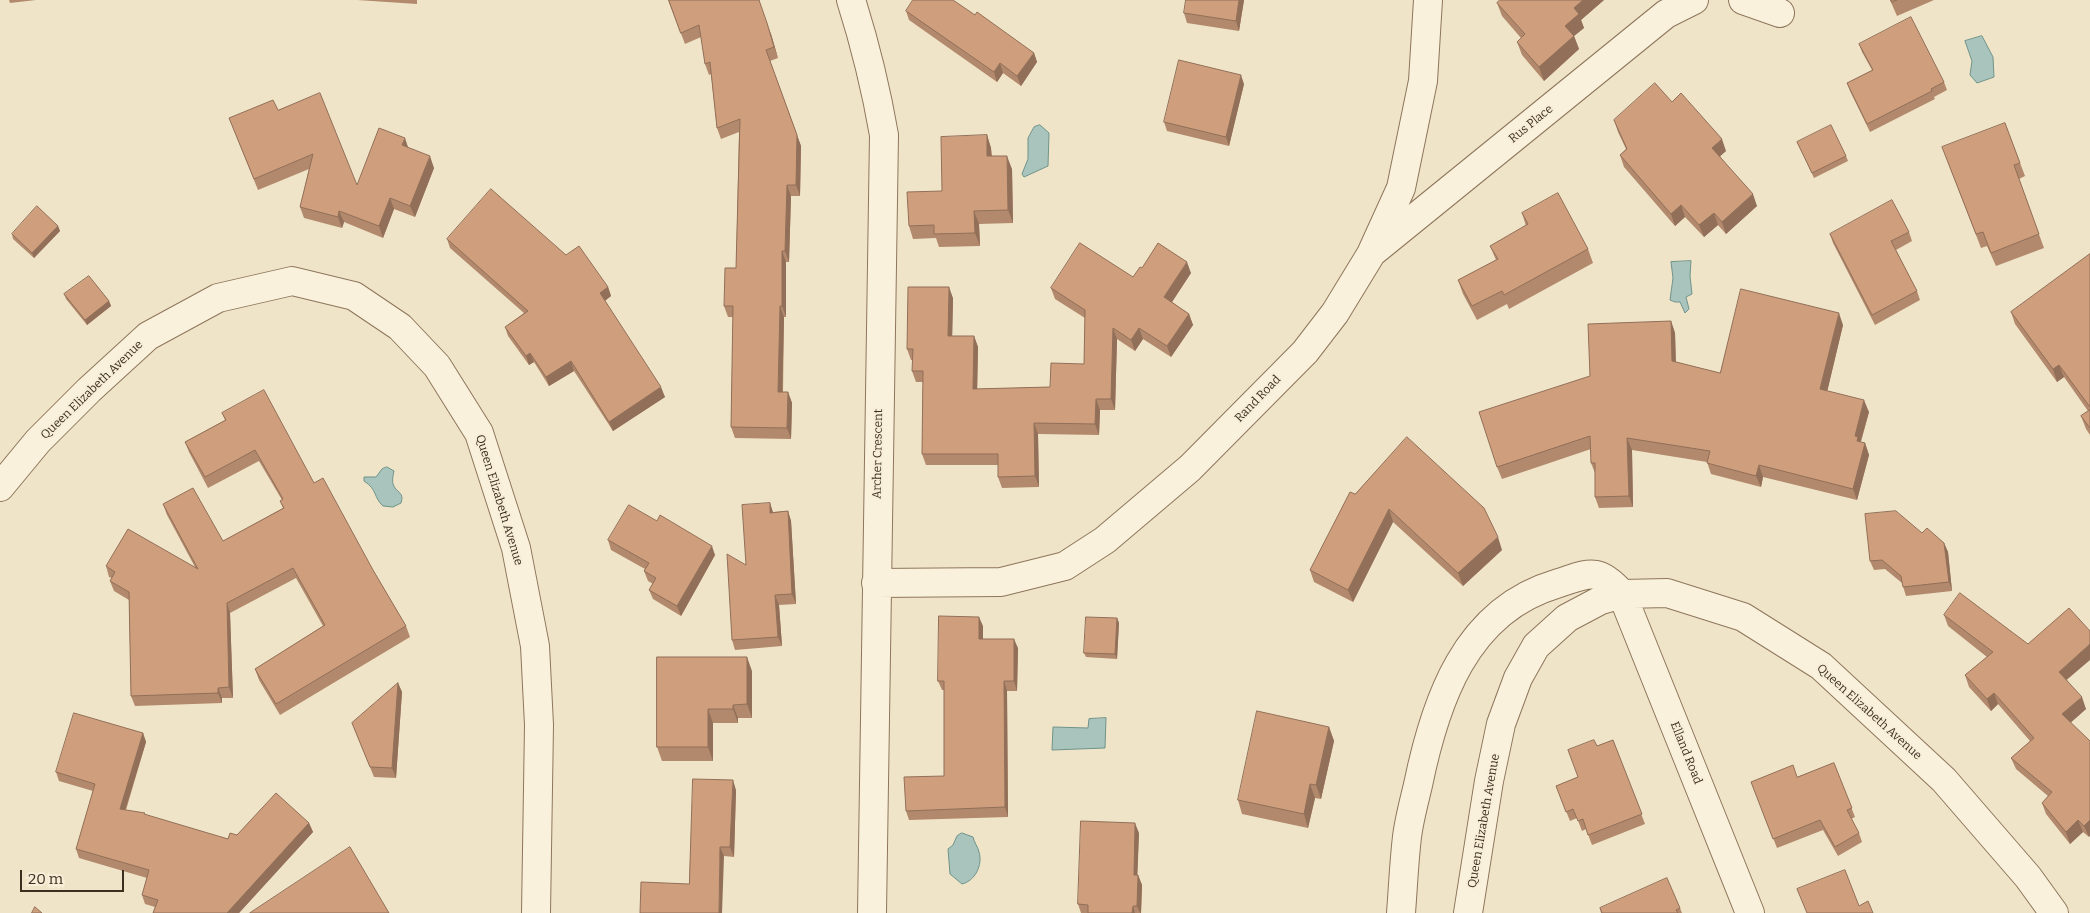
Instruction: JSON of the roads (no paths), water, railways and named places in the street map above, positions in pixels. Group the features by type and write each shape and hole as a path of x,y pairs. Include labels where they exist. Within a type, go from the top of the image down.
{"street":[{"name":"Archer Crescent","path":"850,0 863,36 876,89 884,135 872,913"},
{"name":"Rand Road","path":"876,582 1001,582 1065,566 1105,540 1190,468 1305,352 1335,314 1371,254 1401,188 1423,81 1428,0"},
{"name":"Rus Place","path":"1371,254 1666,14 1694,0"},
{"path":"1743,0 1780,13"},
{"name":"Queen Elizabeth Avenue","path":"0,487 45,435 89,390 148,336 218,298 292,281 354,296 400,327 437,366 479,433 516,548 535,646 539,726 536,913"},
{"path":"1401,913 1407,836 1428,738 1448,686 1465,653 1508,606 1538,589 1584,575 1596,574 1606,578 1622,594"},
{"name":"Queen Elizabeth Avenue","path":"1468,913 1488,781 1501,724 1518,678 1536,646 1567,618 1602,600 1622,594 1667,593 1743,617 1821,666 1944,780 2028,877 2054,913"},
{"name":"Elland Road","path":"1622,594 1750,913"}],"water":[{"path":"1982,36 1993,57 1994,77 1977,83 1970,75 1972,61 1965,41"},
{"path":"1040,125 1049,133 1048,166 1024,177 1022,174 1028,159 1028,138 1034,127"},
{"path":"1691,261 1692,294 1686,297 1689,309 1685,313 1680,302 1670,300 1673,278 1671,262"},
{"path":"387,467 394,471 393,484 402,497 401,503 393,507 383,506 374,490 364,481 364,477 376,477 382,469"},
{"path":"1106,718 1105,748 1052,750 1053,727 1088,728 1089,719"},
{"path":"962,833 973,837 980,862 977,872 971,880 962,884 950,874 948,849 953,845 957,836"}]}
